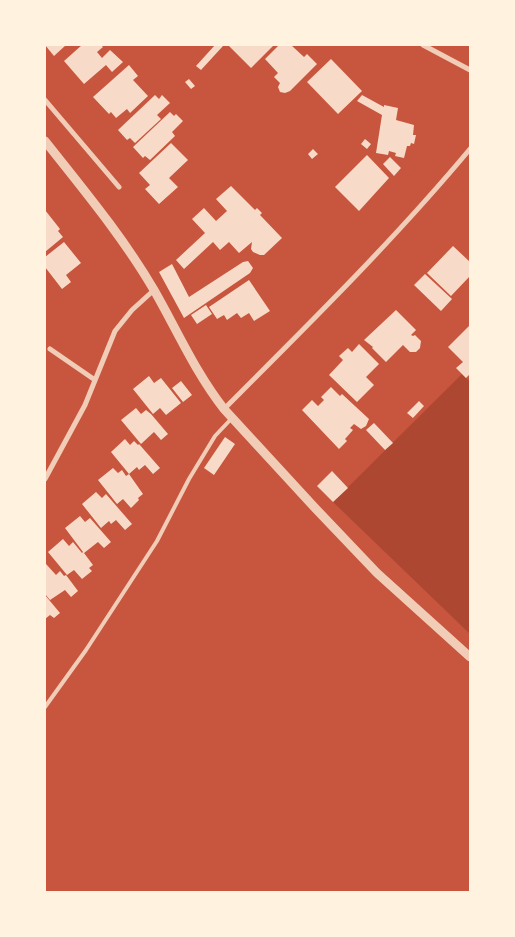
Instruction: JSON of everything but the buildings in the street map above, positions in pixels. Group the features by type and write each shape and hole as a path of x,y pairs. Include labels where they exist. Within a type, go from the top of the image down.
{"street":[{"path":"423,45 470,70"},
{"path":"45,100 119,187"},
{"path":"45,141 123,243 154,290 199,373 224,409 377,572 470,657"},
{"path":"224,409 332,300 428,199 470,149"},
{"path":"45,479 84,405 115,331 132,310 154,290"},
{"path":"50,349 95,380"}],"lane":[{"path":"45,708 86,650 157,541 189,479 215,436 232,418"}],"shaded area":[{"path":"462,374 470,382 469,633 333,502"}]}
